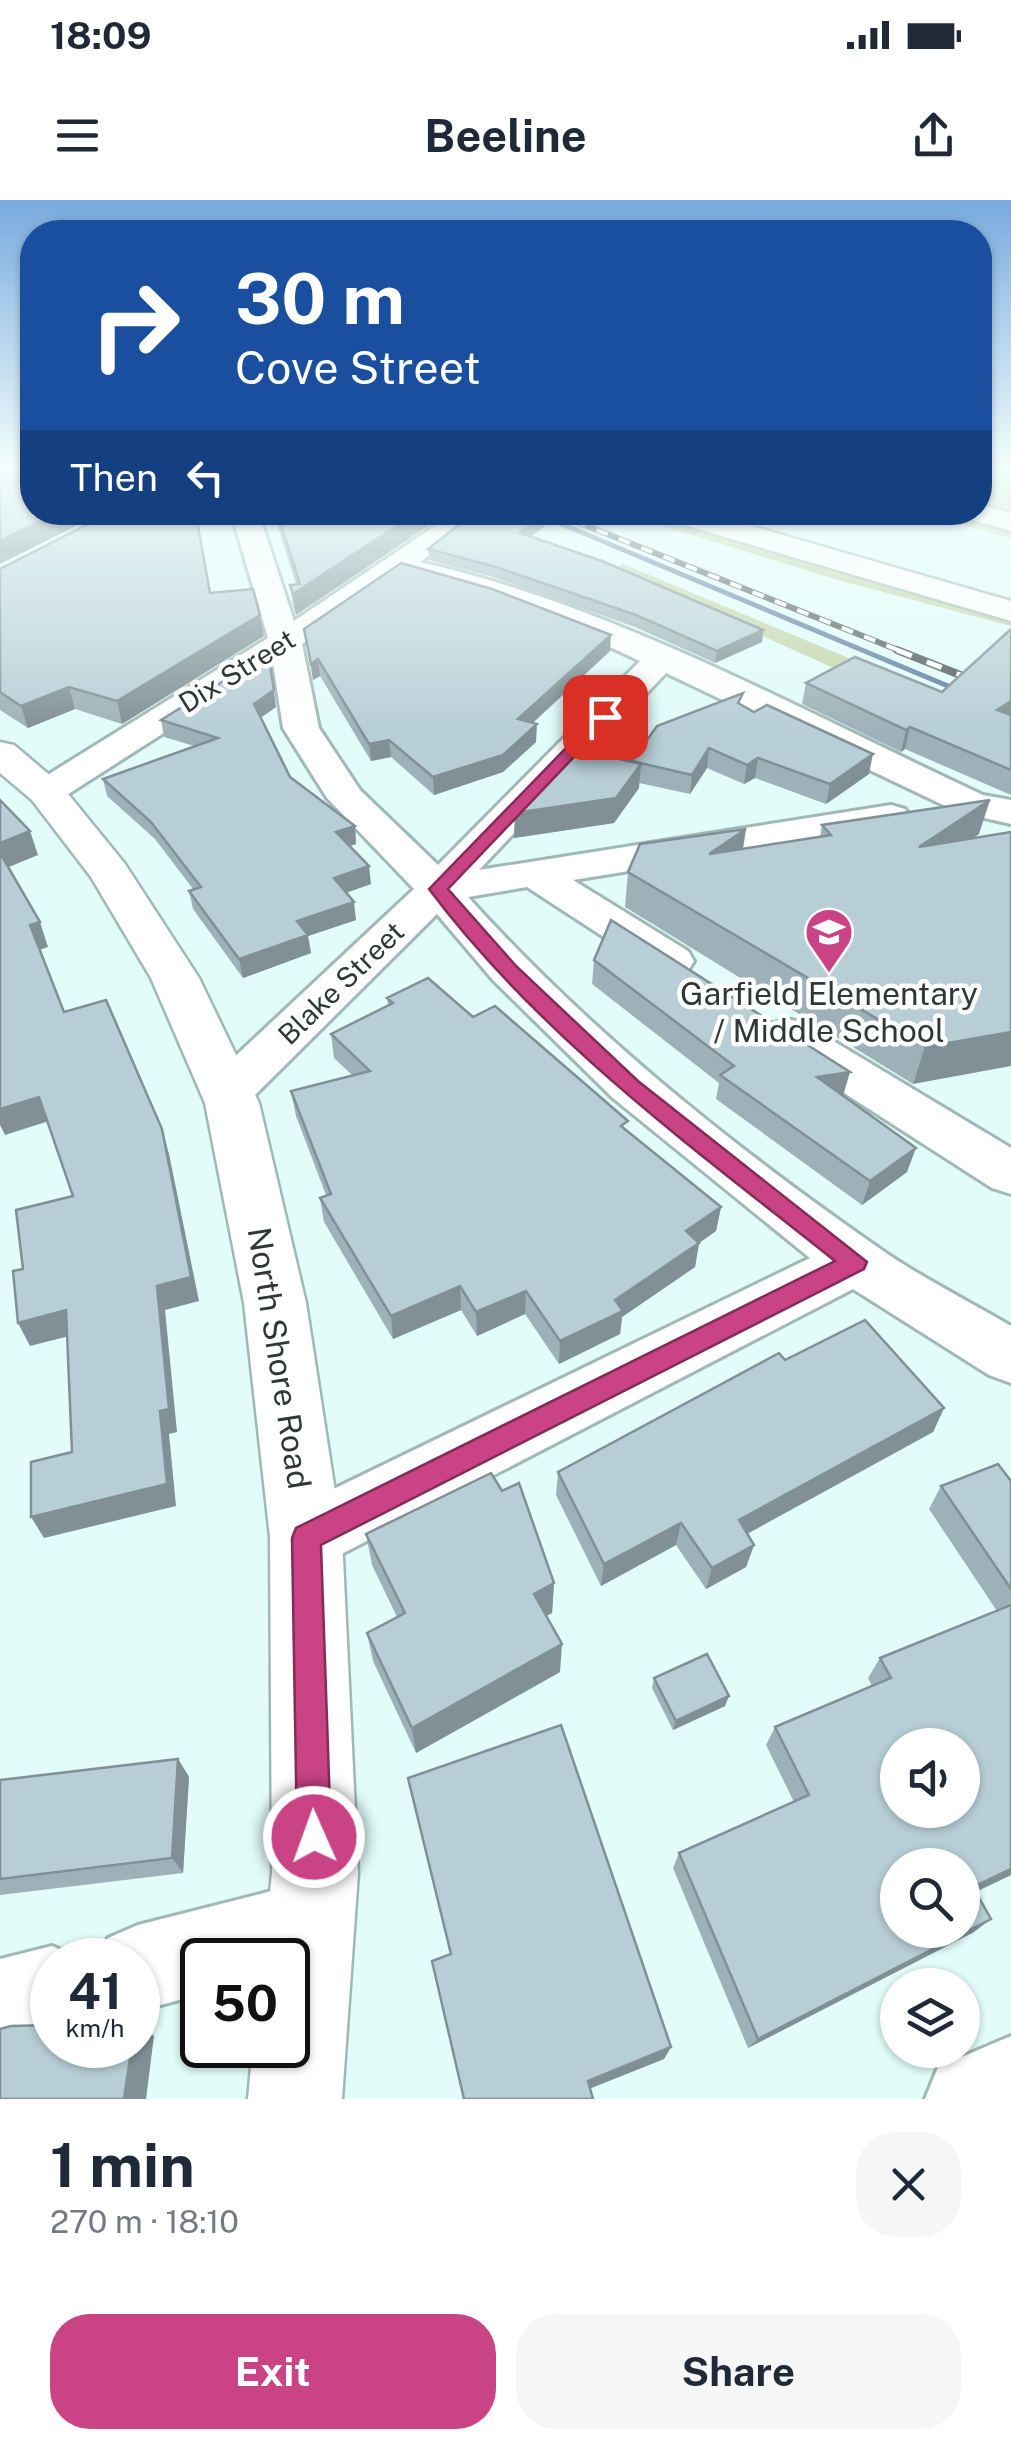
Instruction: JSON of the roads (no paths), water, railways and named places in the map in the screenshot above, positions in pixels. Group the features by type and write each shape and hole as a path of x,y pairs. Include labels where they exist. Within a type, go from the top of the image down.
{"main road":[{"path":"824,557 1011,611"},
{"name":"North Shore Road","path":"0,753 46,792 110,873 175,978 230,1090 275,1303 306,1538 315,1873 295,2099"}],"street":[{"path":"258,557 285,641 301,728 346,798 438,889 509,970 630,1086 855,1262 1011,1358"},
{"name":"Dix Street","path":"46,792 412,557"},
{"path":"398,566 505,593 574,618 972,804 1011,812"},
{"name":"Blake Street","path":"230,1090 438,889 660,660"},
{"path":"438,889 972,804"},
{"path":"538,876 704,982"},
{"path":"754,1013 1011,1174"},
{"path":"306,1538 855,1262"},
{"path":"160,1962 311,1923"},
{"path":"0,2002 30,1994"},
{"path":"970,2099 1011,2081"}],"waterway":[{"path":"638,557 966,693"}],"railway":[{"path":"664,557 903,652"},
{"path":"897,650 1011,695"}],"place":[{"name":"Garfield Elementary / Middle School","path":"829,974"}]}
